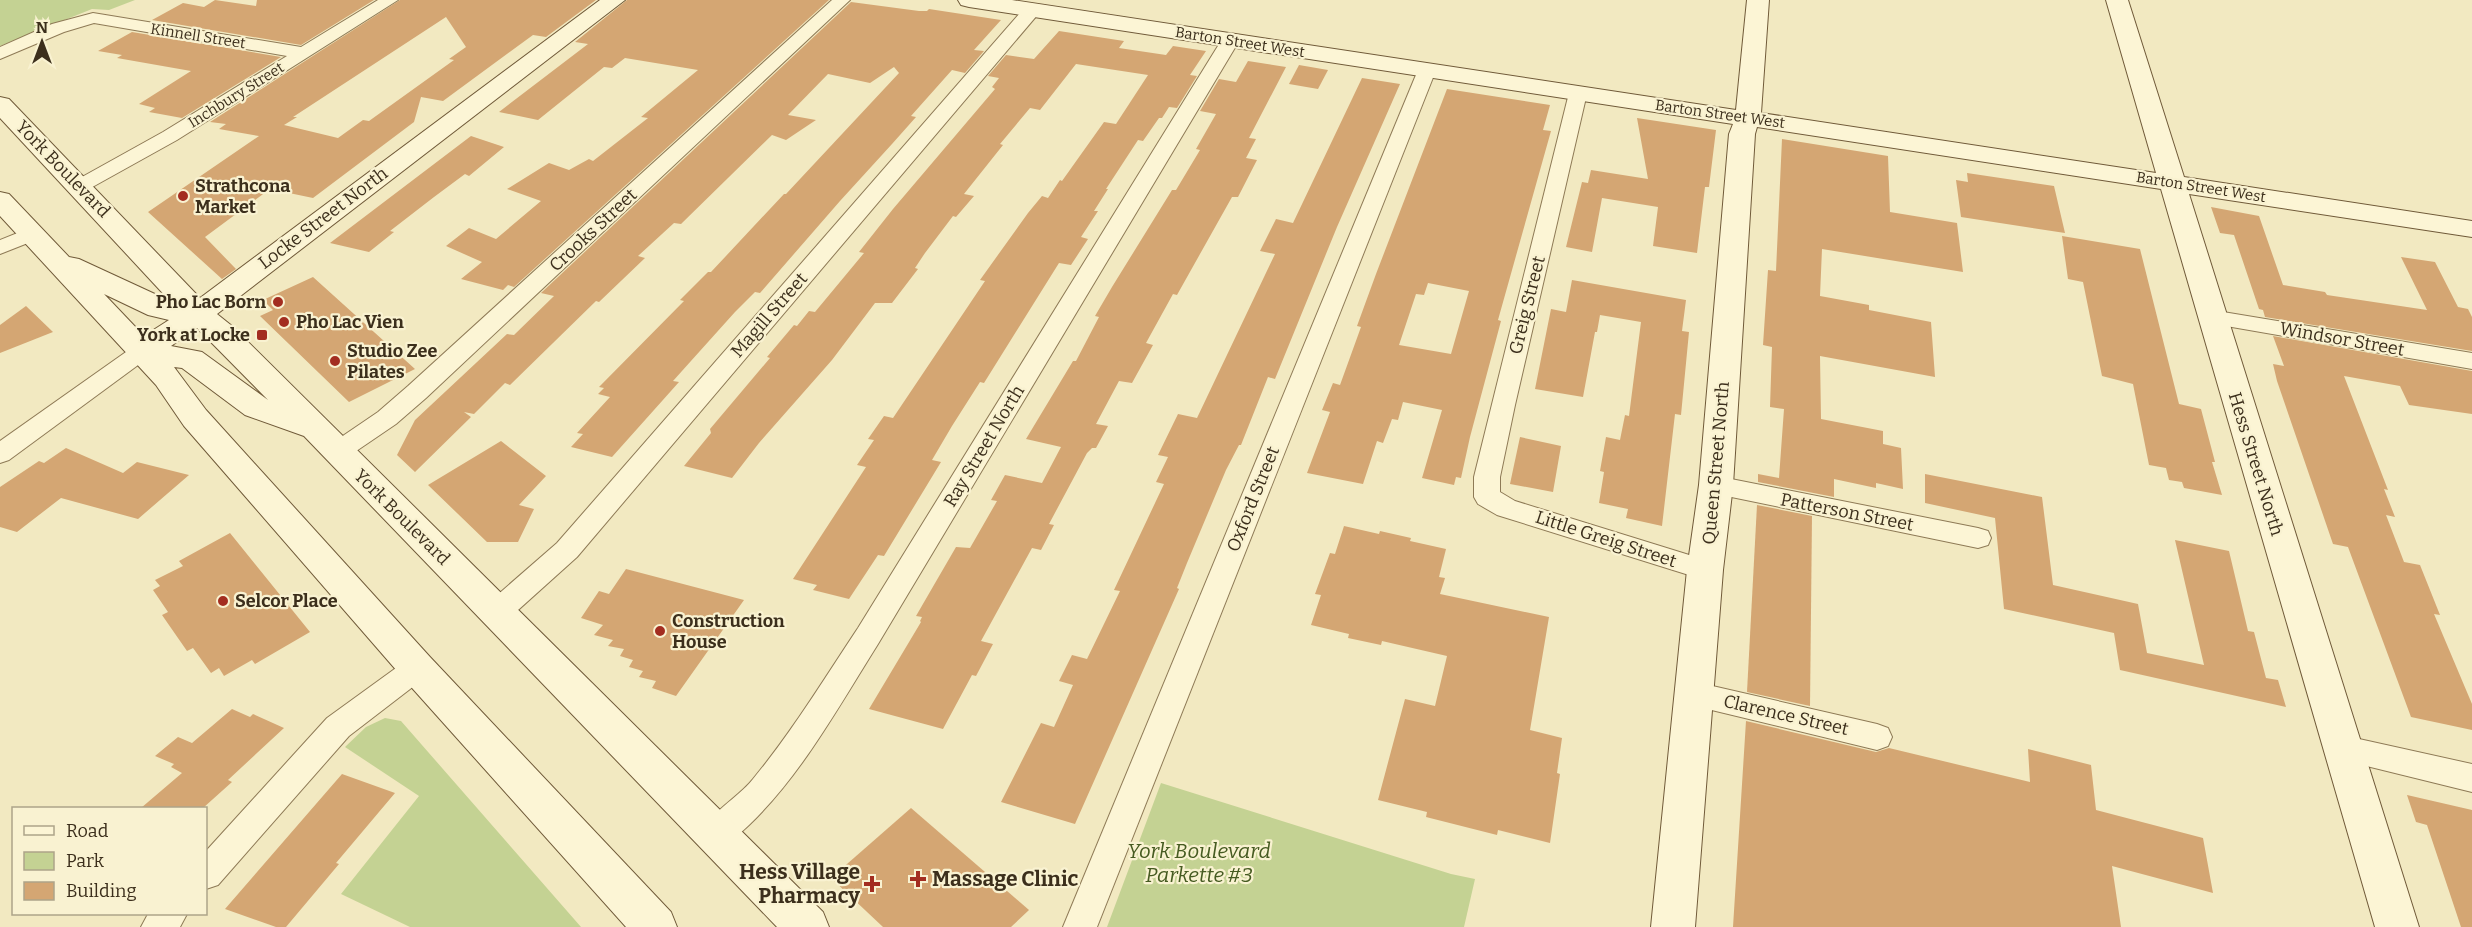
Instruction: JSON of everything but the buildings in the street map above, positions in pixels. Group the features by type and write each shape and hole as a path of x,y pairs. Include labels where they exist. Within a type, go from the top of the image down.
{"street":[{"name":"Inchbury Street","path":"80,186 171,136 390,0"},
{"name":"Locke Street North","path":"0,454 141,352 198,314 614,0"},
{"name":"Crooks Street","path":"326,441 387,418 842,0"},
{"name":"Barton Street West","path":"969,0 2472,229"},
{"name":"Queen Street North","path":"1673,927 1705,570 1716,485 1742,134 1748,118 1758,0"},
{"name":"Hess Street North","path":"2116,0 2397,927"},
{"name":"Magill Street","path":"497,612 567,550 1033,9"},
{"name":"Kinnell Street","path":"0,54 58,28 93,18 303,53"},
{"name":"Ray Street North","path":"716,835 763,791 862,645 1230,40"},
{"name":"Oxford Street","path":"1080,927 1427,70"},
{"name":"Greig Street","path":"1506,508 1487,497 1487,477 1578,93"},
{"name":"York Boulevard","path":"0,104 80,186 198,314 221,333 807,927"},
{"path":"0,200 167,378 195,418 417,668 655,927"},
{"path":"0,248 30,234"},
{"path":"50,255 158,309 198,314"},
{"name":"Windsor Street","path":"2211,316 2472,361"},
{"path":"141,352 190,359 256,407 326,441"},
{"name":"Patterson Street","path":"1716,485 1978,538"},
{"name":"Little Greig Street","path":"1506,508 1705,570"},
{"path":"207,873 338,727 417,668"},
{"name":"Clarence Street","path":"1695,694 1877,736"},
{"path":"2341,748 2472,778"},
{"path":"158,927 169,915"}],"green space":[{"path":"0,0 135,0 109,10 92,9 0,46"},
{"path":"385,718 401,721 581,927 410,927 341,894 419,796 345,747 366,727"},
{"name":"York Boulevard Parkette #3","path":"1161,783 1451,874 1475,879 1464,927 1107,927"}],"place":[{"name":"Strathcona Market","path":"183,196"},
{"name":"Pho Lac Born","path":"278,302"},
{"name":"Pho Lac Vien","path":"284,322"},
{"name":"York at Locke","path":"262,335"},
{"name":"Studio Zee Pilates","path":"335,361"},
{"name":"Selcor Place","path":"223,601"},
{"name":"Construction House","path":"660,631"},
{"name":"Massage Clinic","path":"918,879"},
{"name":"Hess Village Pharmacy","path":"872,884"}]}
